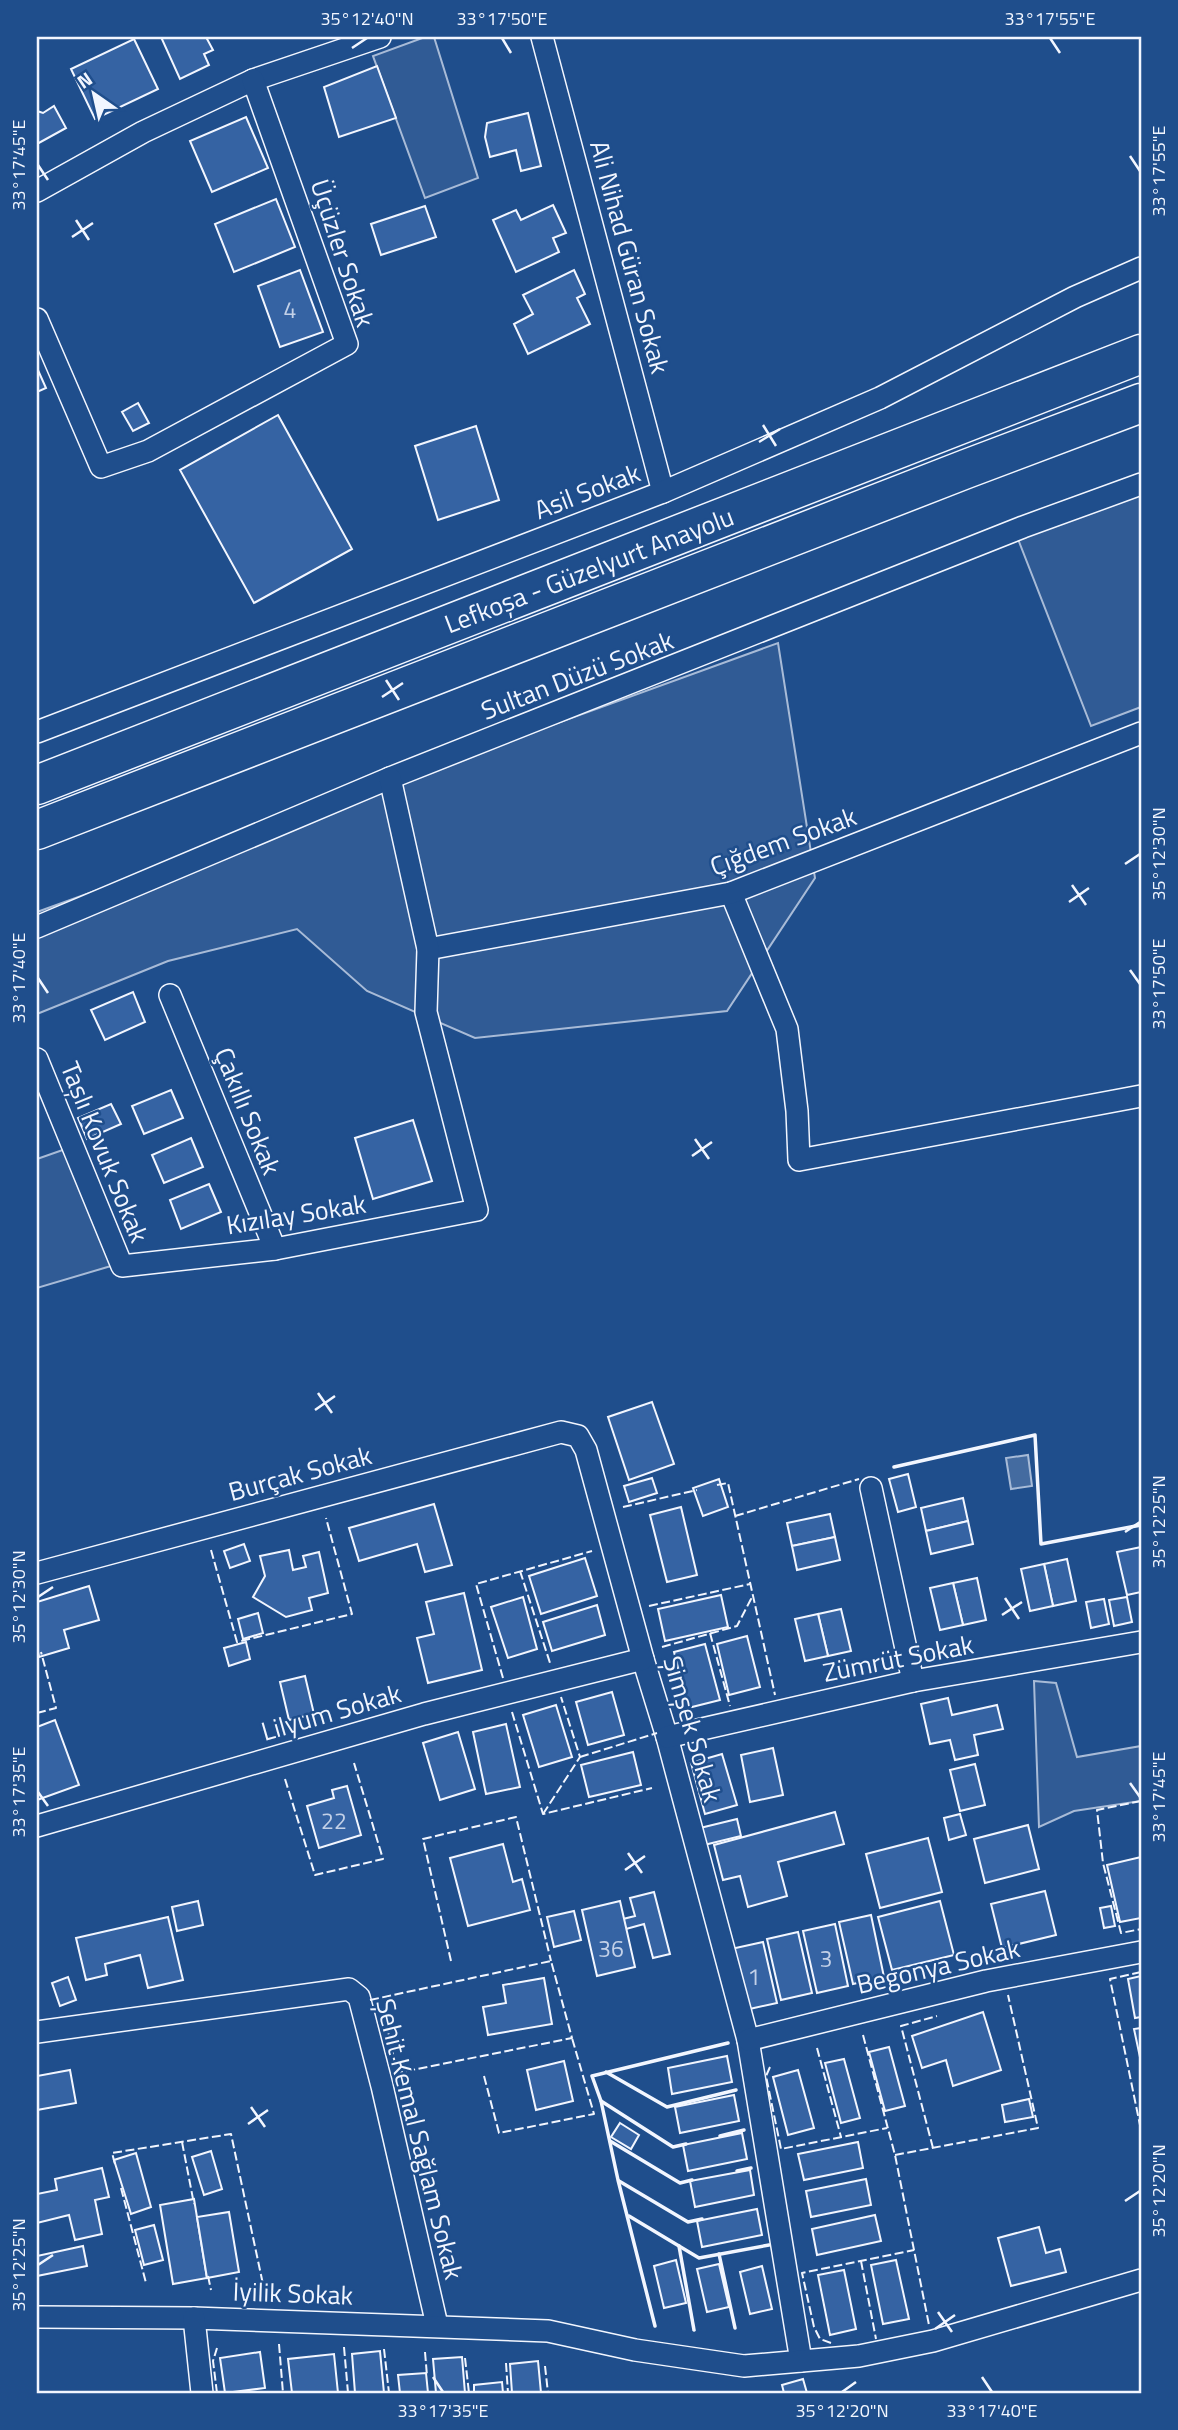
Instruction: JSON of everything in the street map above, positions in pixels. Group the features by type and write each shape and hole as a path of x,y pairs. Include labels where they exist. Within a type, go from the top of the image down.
{"highway":[{"name":"Lefkoşa - Güzelyurt Anayolu","path":"37,785 1141,354"},
{"name":"Lefkoşa - Güzelyurt Anayolu","path":"37,830 1141,403"}],"street":[{"path":"37,191 143,132 253,80 380,37"},
{"name":"Ali Nihad Güran Sokak","path":"542,37 663,492"},
{"name":"Üçüzler Sokak","path":"37,319 101,467 148,451 347,344 253,80"},
{"name":"Asil Sokak","path":"37,732 663,492 880,398 1074,297 1141,268"},
{"name":"Sultan Düzü Sokak","path":"37,927 390,778 1023,527 1141,484"},
{"name":"Çığdem Sokak","path":"428,949 731,893 1141,733"},
{"path":"390,778 428,949"},
{"path":"731,893 787,1029 797,1111 799,1160 1141,1096"},
{"name":"Kızılay Sokak","path":"122,1266 275,1249 477,1210 426,1012 428,949"},
{"name":"Çakıllı Sokak","path":"170,995 275,1249"},
{"name":"Taşlı Kovuk Sokak","path":"37,1059 122,1266"},
{"name":"Burçak Sokak","path":"37,1573 561,1432 578,1436"},
{"name":"Şimşek Sokak","path":"578,1436 586,1450 667,1737 748,2040 801,2361"},
{"path":"871,1488 913,1681"},
{"name":"Zümrüt Sokak","path":"667,1737 913,1681 1141,1642"},
{"name":"Lilyum Sokak","path":"37,1826 424,1714 643,1659"},
{"name":"Begonya Sokak","path":"748,2040 986,1981 1141,1952"},
{"name":"Şehit Kemal Sağlam Sokak","path":"37,2032 349,1989 359,1997 437,2325"},
{"name":"İyilik Sokak","path":"37,2317 194,2318 548,2331 635,2350 744,2366 859,2356 933,2342 1141,2280"},
{"path":"194,2318 202,2393"}],"shaded area":[{"path":"425,37 434,37 478,178 425,198 373,56"},
{"path":"1141,484 1141,707 1091,726 1018,539"},
{"path":"778,643 815,878 727,1011 475,1038 367,991 297,929 168,961 37,1014 37,912"},
{"path":"74,1146 121,1263 37,1288 37,1159"},
{"path":"1028,1455 1032,1486 1011,1489 1006,1458"},
{"path":"1034,1681 1056,1683 1077,1757 1141,1746 1141,1801 1074,1811 1039,1827"}],"building":[{"path":"161,37 206,37 213,50 204,54 209,65 180,79"},
{"path":"134,39 158,89 95,119 71,69"},
{"path":"377,66 396,118 339,137 324,87"},
{"path":"54,106 66,128 37,144 37,111 43,113"},
{"path":"528,113 541,166 521,171 516,150 490,157 485,137 487,123"},
{"path":"246,117 268,168 212,192 190,141"},
{"path":"276,199 295,247 234,272 215,224"},
{"path":"553,205 566,233 553,238 559,252 516,272 493,220 516,210 521,220"},
{"path":"425,206 436,237 381,255 371,224"},
{"path":"300,270 323,332 280,347 258,286"},
{"path":"574,270 585,294 577,298 590,324 528,354 514,324 533,314 523,295"},
{"path":"37,368 46,388 37,392"},
{"path":"138,403 149,423 133,431 122,412"},
{"path":"278,415 352,549 254,603 180,470"},
{"path":"476,426 499,500 438,520 415,446"},
{"path":"133,992 145,1022 105,1040 91,1010"},
{"path":"171,1090 183,1118 144,1134 132,1106"},
{"path":"111,1104 121,1124 87,1139 78,1118"},
{"path":"413,1120 432,1181 373,1199 355,1138"},
{"path":"191,1138 203,1167 164,1183 152,1155"},
{"path":"209,1184 221,1212 181,1229 170,1200"},
{"path":"652,1402 674,1464 629,1480 608,1417"},
{"path":"908,1474 916,1507 898,1512 889,1479"},
{"path":"652,1478 657,1493 629,1502 624,1486"},
{"path":"719,1479 728,1507 703,1516 693,1488"},
{"path":"963,1498 968,1521 926,1531 921,1508"},
{"path":"434,1504 452,1565 425,1572 417,1544 359,1561 349,1528"},
{"path":"681,1507 697,1575 667,1582 650,1515"},
{"path":"830,1514 835,1537 792,1546 787,1523"},
{"path":"968,1521 973,1544 931,1554 926,1531"},
{"path":"835,1537 840,1560 797,1570 792,1546"},
{"path":"244,1544 250,1561 230,1568 224,1551"},
{"path":"1141,1547 1141,1592 1127,1595 1117,1552"},
{"path":"289,1550 293,1570 306,1567 303,1556 319,1552 328,1593 309,1598 312,1610 286,1617 253,1597 265,1576 260,1556"},
{"path":"585,1558 597,1596 541,1614 529,1576"},
{"path":"1067,1559 1076,1601 1053,1606 1044,1564"},
{"path":"1044,1564 1053,1606 1030,1611 1021,1569"},
{"path":"977,1578 986,1620 963,1625 953,1583"},
{"path":"953,1583 963,1625 940,1630 930,1588"},
{"path":"89,1586 99,1620 64,1630 69,1648 39,1657 37,1602"},
{"path":"464,1593 482,1670 428,1683 417,1638 434,1634 426,1602"},
{"path":"721,1595 728,1627 665,1641 658,1609"},
{"path":"523,1597 537,1649 508,1658 491,1607"},
{"path":"1127,1597 1132,1622 1114,1626 1109,1600"},
{"path":"1104,1599 1109,1624 1091,1628 1086,1602"},
{"path":"597,1605 605,1635 552,1651 543,1622"},
{"path":"841,1609 851,1651 828,1656 818,1614"},
{"path":"258,1613 263,1633 243,1639 238,1619"},
{"path":"818,1614 828,1656 805,1661 795,1619"},
{"path":"747,1636 760,1687 729,1695 717,1644"},
{"path":"246,1642 250,1659 229,1666 224,1648"},
{"path":"705,1644 720,1700 688,1708 674,1652"},
{"path":"305,1676 314,1714 289,1720 280,1682"},
{"path":"612,1692 624,1735 588,1745 576,1702"},
{"path":"948,1698 952,1715 997,1705 1003,1729 974,1735 978,1755 955,1760 950,1740 930,1744 921,1704"},
{"path":"556,1705 572,1757 539,1767 523,1715"},
{"path":"55,1720 79,1785 37,1800 37,1727"},
{"path":"506,1724 520,1787 486,1794 473,1732"},
{"path":"458,1732 475,1789 440,1800 423,1743"},
{"path":"773,1748 783,1795 750,1802 741,1755"},
{"path":"633,1752 641,1785 589,1797 581,1765"},
{"path":"722,1754 737,1805 705,1814 691,1763"},
{"path":"975,1764 985,1805 960,1811 950,1770"},
{"path":"347,1786 361,1835 319,1848 307,1806 334,1798 332,1790"},
{"path":"835,1812 844,1844 778,1862 787,1896 748,1907 740,1876 723,1880 714,1845"},
{"path":"960,1814 966,1835 949,1840 944,1818"},
{"path":"737,1819 741,1836 704,1845 700,1828"},
{"path":"1028,1825 1039,1869 985,1883 974,1839"},
{"path":"928,1838 942,1892 880,1908 866,1854"},
{"path":"503,1844 513,1882 522,1879 530,1910 468,1926 450,1858"},
{"path":"1141,1857 1141,1918 1120,1922 1107,1865"},
{"path":"1045,1891 1056,1935 1002,1948 991,1904"},
{"path":"654,1892 670,1954 653,1958 644,1924 626,1929 623,1919 635,1916 630,1898"},
{"path":"198,1901 203,1925 177,1931 172,1907"},
{"path":"620,1901 635,1967 597,1976 582,1910"},
{"path":"940,1901 954,1955 892,1970 878,1917"},
{"path":"1111,1906 1115,1926 1104,1928 1100,1908"},
{"path":"574,1911 581,1940 554,1947 547,1917"},
{"path":"871,1915 884,1977 853,1984 839,1922"},
{"path":"168,1917 183,1980 148,1988 140,1955 105,1964 107,1975 86,1980 76,1938"},
{"path":"835,1924 848,1986 817,1993 803,1931"},
{"path":"798,1932 812,1993 781,2000 767,1939"},
{"path":"763,1942 777,2003 745,2010 731,1949"},
{"path":"1141,1976 1141,2017 1135,2018 1128,1979"},
{"path":"68,1977 76,2000 60,2006 52,1983"},
{"path":"544,1978 552,2024 488,2035 483,2007 506,2003 503,1985"},
{"path":"983,2012 1001,2070 953,2086 946,2060 922,2068 912,2036"},
{"path":"1141,2028 1141,2062 1134,2029"},
{"path":"889,2047 905,2106 885,2111 869,2052"},
{"path":"727,2056 732,2082 672,2094 668,2068"},
{"path":"844,2059 860,2118 841,2123 825,2063"},
{"path":"564,2061 573,2101 536,2110 527,2070"},
{"path":"70,2070 76,2103 37,2110 37,2076"},
{"path":"798,2070 814,2128 788,2135 773,2077"},
{"path":"734,2095 739,2121 680,2133 675,2107"},
{"path":"1029,2099 1033,2117 1005,2122 1002,2105"},
{"path":"620,2123 639,2135 631,2149 611,2137"},
{"path":"742,2133 747,2159 688,2171 683,2145"},
{"path":"858,2142 863,2168 804,2180 798,2154"},
{"path":"211,2151 222,2189 204,2195 192,2157"},
{"path":"136,2153 151,2207 131,2214 114,2160"},
{"path":"102,2168 109,2197 95,2200 102,2234 75,2240 69,2215 37,2223 37,2194 57,2190 55,2179"},
{"path":"750,2170 754,2195 695,2207 690,2181"},
{"path":"866,2179 871,2205 811,2217 806,2191"},
{"path":"194,2199 207,2278 173,2284 160,2205"},
{"path":"757,2209 762,2235 702,2247 697,2221"},
{"path":"229,2212 239,2272 207,2278 197,2217"},
{"path":"875,2215 881,2241 817,2255 812,2229"},
{"path":"154,2225 163,2260 144,2265 135,2230"},
{"path":"1039,2227 1046,2253 1060,2249 1066,2272 1011,2286 998,2238"},
{"path":"83,2246 87,2266 37,2276 37,2256"},
{"path":"676,2260 686,2303 664,2308 654,2266"},
{"path":"896,2260 909,2319 883,2324 871,2265"},
{"path":"719,2264 729,2307 707,2312 697,2269"},
{"path":"762,2266 772,2309 750,2314 740,2272"},
{"path":"844,2270 856,2329 830,2335 818,2275"},
{"path":"380,2351 384,2393 355,2393 352,2354"},
{"path":"260,2352 265,2388 225,2393 220,2358"},
{"path":"334,2354 338,2393 292,2393 288,2359"},
{"path":"462,2357 465,2393 436,2393 433,2359"},
{"path":"538,2361 541,2393 512,2393 510,2364"},
{"path":"426,2373 428,2393 400,2393 398,2375"},
{"path":"803,2379 807,2393 784,2393 782,2385"},
{"path":"502,2382 503,2393 474,2393 474,2385"}],"fence":[{"path":"735,1516 859,1479"},
{"path":"717,1485 728,1483 775,1695"},
{"path":"623,1507 697,1490"},
{"path":"211,1550 237,1642 352,1614 326,1518"},
{"path":"503,1678 476,1584 592,1551"},
{"path":"520,1571 551,1666"},
{"path":"649,1606 750,1584"},
{"path":"662,1647 737,1626 751,1595"},
{"path":"710,1633 730,1706"},
{"path":"37,1713 56,1708 41,1652"},
{"path":"543,1814 580,1757 561,1697"},
{"path":"512,1712 543,1814 652,1788"},
{"path":"580,1757 657,1733"},
{"path":"285,1779 315,1875 383,1859 354,1763"},
{"path":"1141,1801 1097,1810 1103,1863 1121,1933 1141,1929"},
{"path":"451,1961 423,1839 516,1817 551,1961"},
{"path":"370,2000 551,1961 572,2038 397,2073 383,2008"},
{"path":"1141,1972 1110,1979 1141,2130"},
{"path":"895,2155 1038,2128 1008,1995"},
{"path":"933,2148 901,2026 937,2016"},
{"path":"863,2035 895,2155 929,2325"},
{"path":"484,2076 499,2133 594,2114 572,2038"},
{"path":"817,2048 841,2137"},
{"path":"770,2067 766,2076 781,2149 887,2128"},
{"path":"115,2164 112,2153 231,2134 264,2289"},
{"path":"182,2142 194,2204"},
{"path":"121,2188 146,2283"},
{"path":"831,2343 820,2339 814,2327 802,2273 914,2250"},
{"path":"861,2261 876,2339"},
{"path":"208,2276 211,2290"},
{"path":"279,2344 283,2393"},
{"path":"344,2347 348,2393"},
{"path":"217,2348 213,2361 217,2393"},
{"path":"384,2349 389,2393"},
{"path":"425,2352 427,2376"},
{"path":"465,2358 469,2393"},
{"path":"506,2363 508,2393"},
{"path":"545,2366 548,2393"}],"wall":[{"path":"894,1467 1035,1435 1041,1544 1141,1525"},
{"path":"655,2326 601,2101 592,2076 728,2043"},
{"path":"606,2072 667,2107 736,2090"},
{"path":"601,2101 673,2147 686,2144"},
{"path":"720,2136 744,2130"},
{"path":"610,2141 680,2183 692,2180"},
{"path":"737,2171 751,2168"},
{"path":"619,2181 688,2222 702,2219"},
{"path":"629,2216 699,2258 769,2245"},
{"path":"679,2246 694,2330"},
{"path":"719,2254 735,2328"}]}
